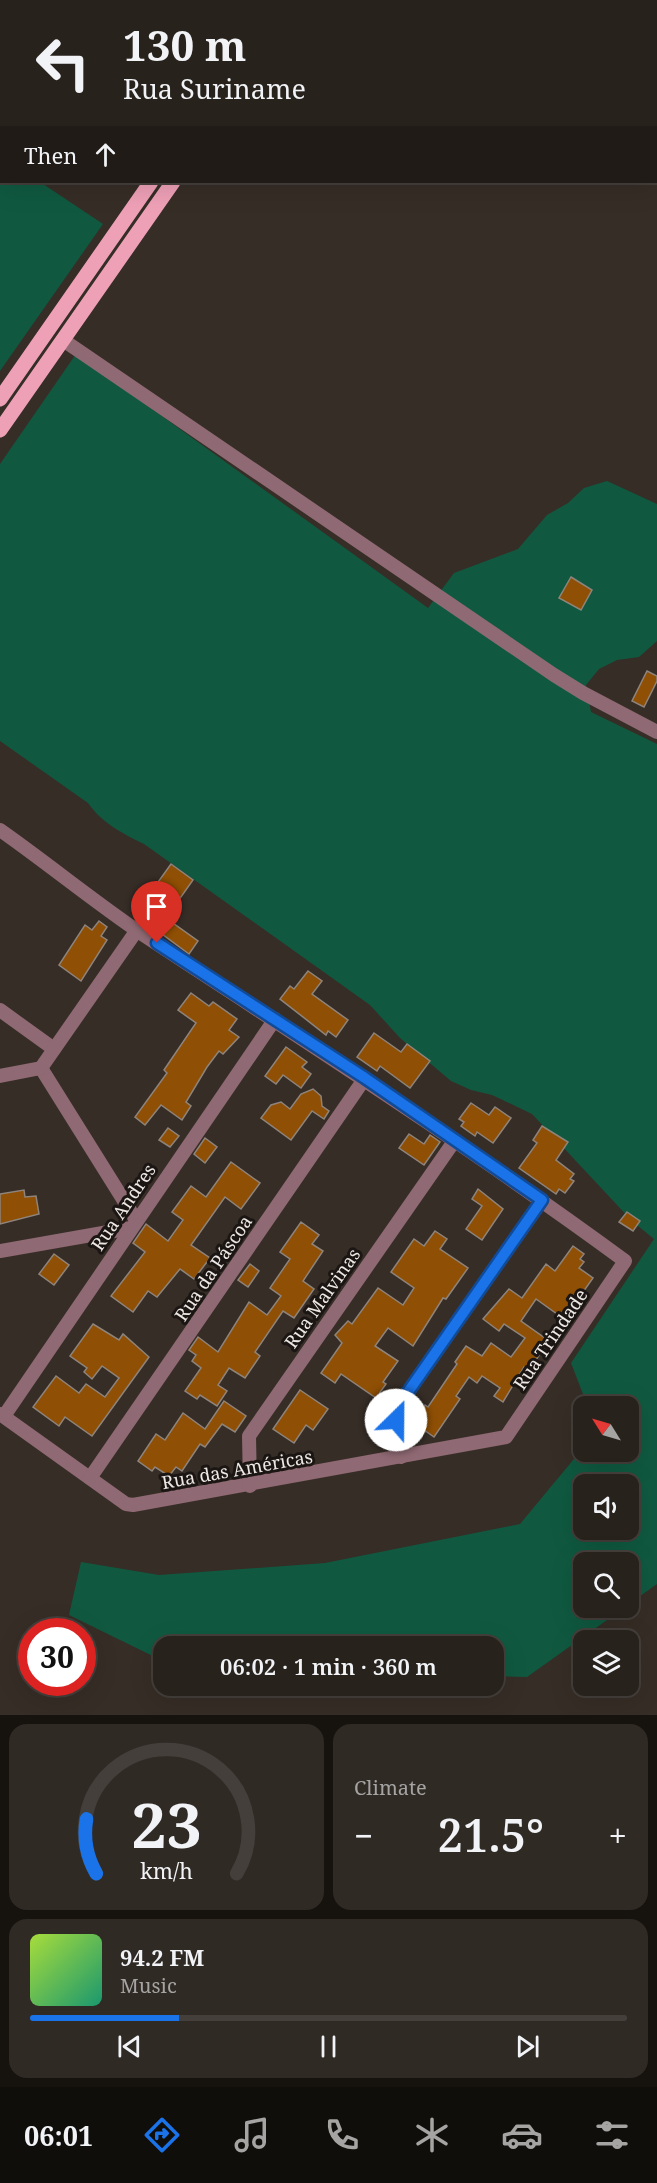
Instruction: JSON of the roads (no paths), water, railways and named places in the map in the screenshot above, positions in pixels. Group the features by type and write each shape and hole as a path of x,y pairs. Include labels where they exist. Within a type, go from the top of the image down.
{"main road":[{"path":"0,399 149,183"},
{"path":"0,430 172,183"}],"street":[{"path":"63,340 554,675 592,699 657,732"},
{"path":"0,830 137,930 365,1078 542,1200 401,1402 396,1420 401,1457"},
{"path":"0,1076 41,1068 137,930"},
{"path":"0,1010 54,1049"},
{"name":"Rua Andres","path":"2,1415 275,1019"},
{"path":"0,1251 133,1224 41,1068"},
{"name":"Rua da Páscoa","path":"90,1478 365,1078"},
{"name":"Rua Malvinas","path":"250,1486 249,1436 454,1140"},
{"name":"Rua Trindade","path":"506,1437 625,1261 542,1200"},
{"name":"Rua das Américas","path":"2,1415 126,1504 133,1505 250,1486 506,1437"}]}
